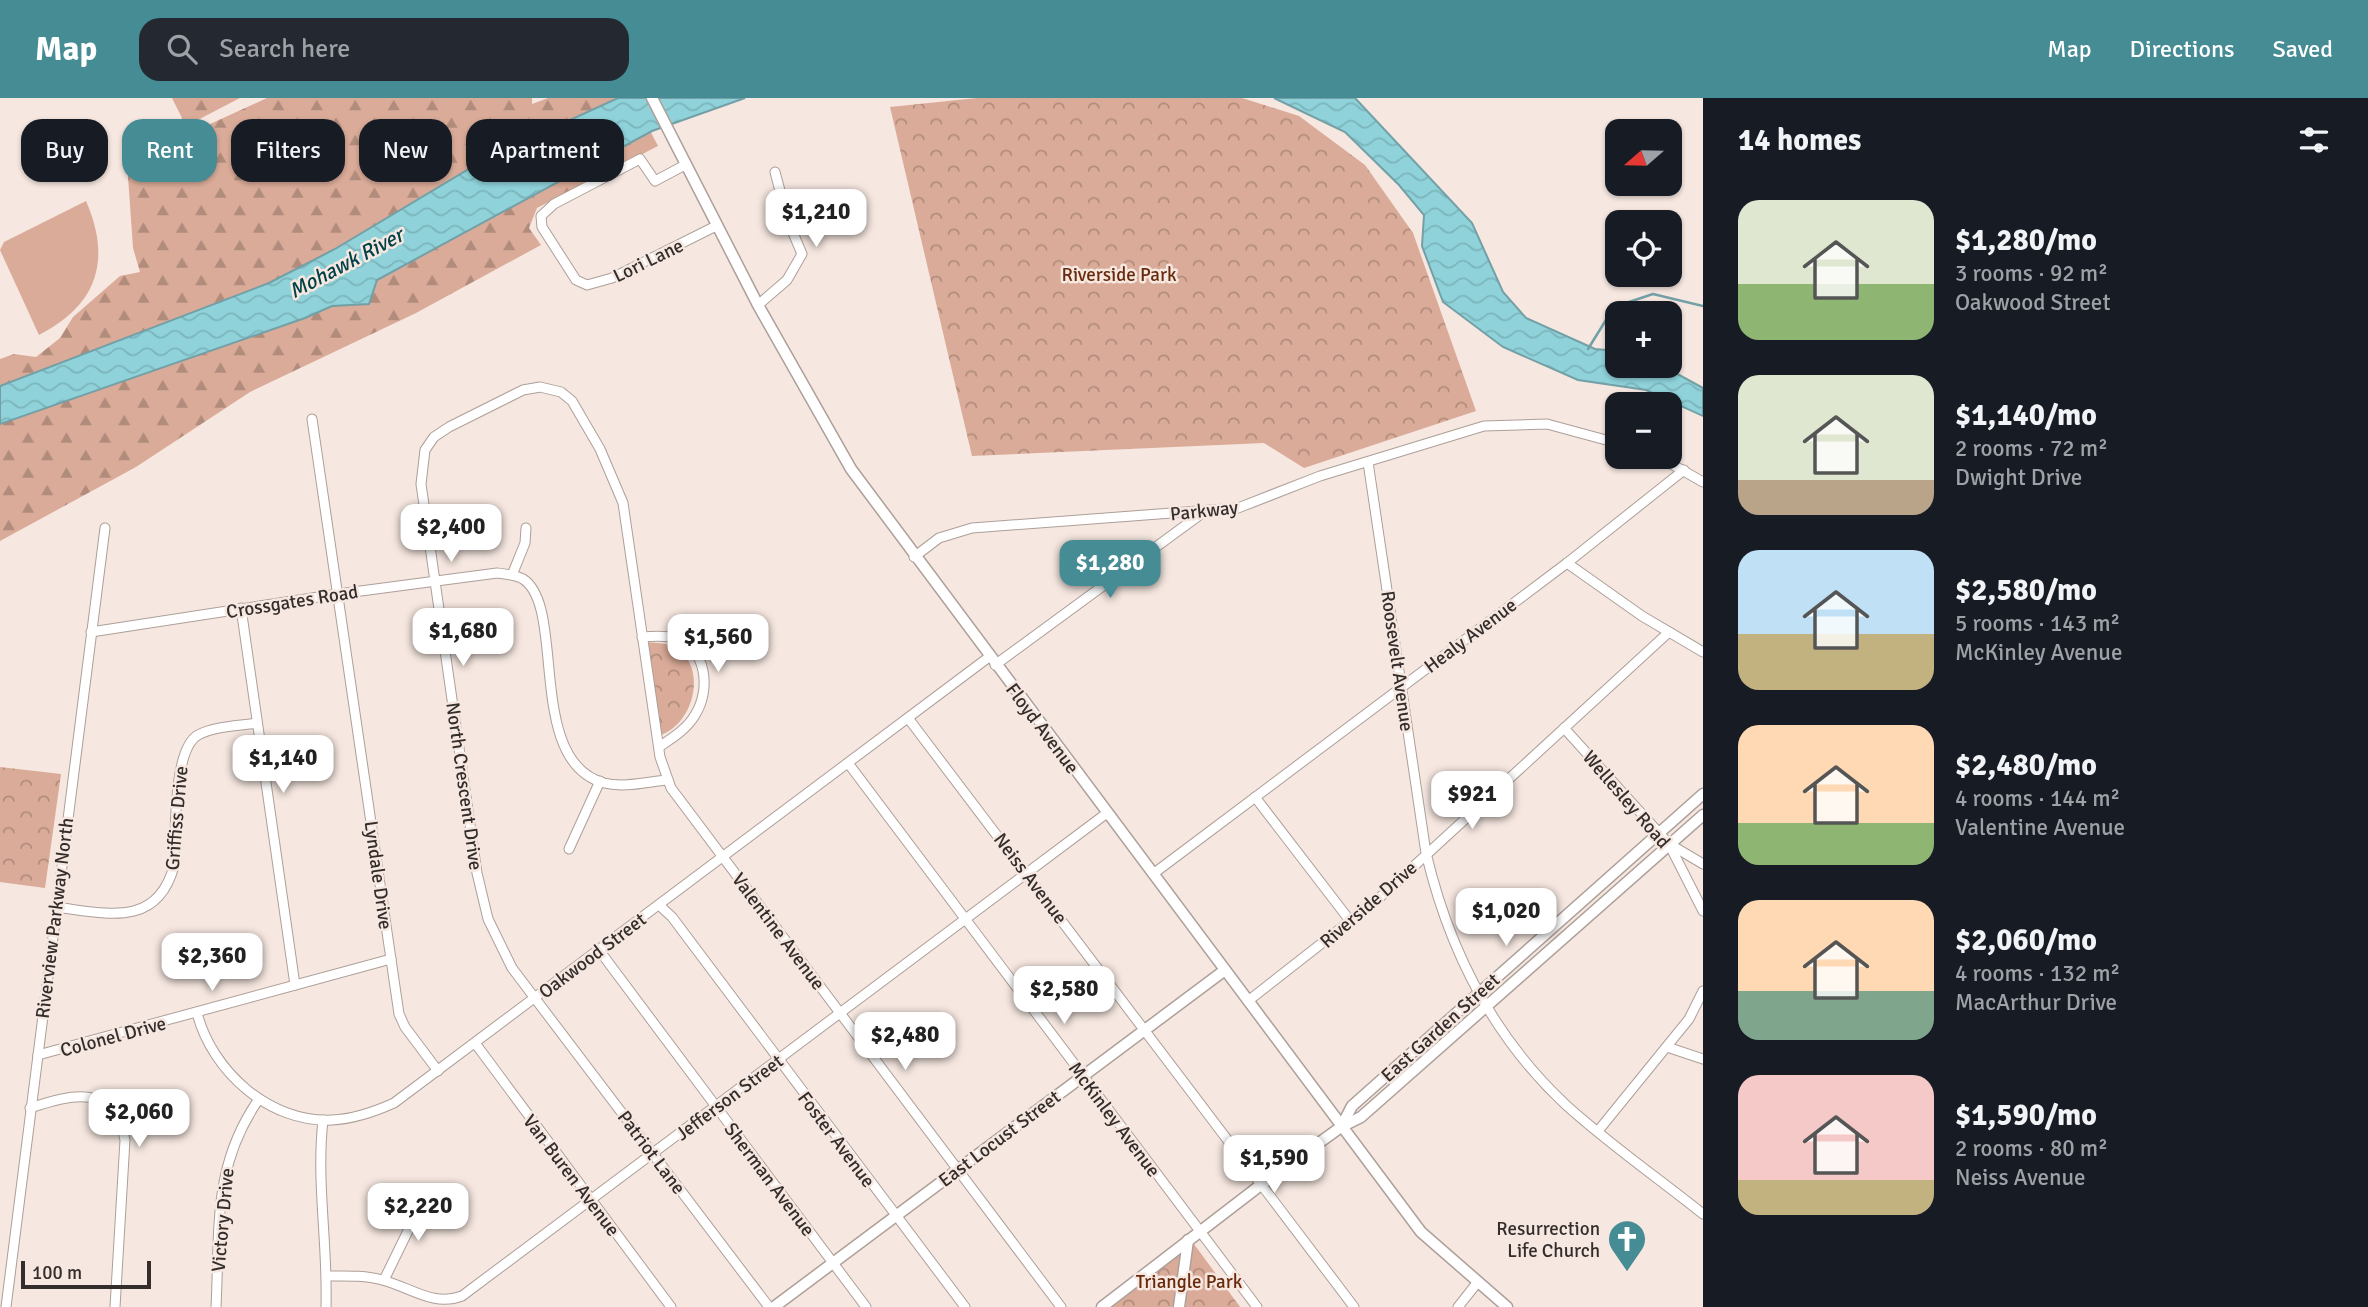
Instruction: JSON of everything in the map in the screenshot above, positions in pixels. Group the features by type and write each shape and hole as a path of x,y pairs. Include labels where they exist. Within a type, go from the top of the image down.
{"street":[{"name":"Floyd Avenue","path":"652,98 758,305 851,469 1421,1232 1507,1307"},
{"name":"Lori Lane","path":"685,165 655,181 640,159 554,204 541,216 541,227 576,280 587,285 612,278 716,226"},
{"path":"758,305 787,280 802,254 775,172"},
{"name":"North Crescent Drive","path":"536,997 512,968 488,919 477,873 421,484 421,463 428,443 449,427 523,390 545,386 561,392 572,401 615,480 626,520 642,636"},
{"name":"Lyndale Drive","path":"312,419 399,1014 405,1027 438,1071"},
{"name":"Parkway","path":"915,557 939,538 972,528 1205,511 1261,502 1320,476 1462,431 1510,422 1547,424 1605,440"},
{"name":"Roosevelt Avenue","path":"1368,462 1426,853 1447,926 1486,1008 1532,1070 1566,1105 1703,1214"},
{"path":"1684,470 1703,482"},
{"name":"Healy Avenue","path":"1153,874 1567,563 1684,470"},
{"name":"Oakwood Street","path":"197,1013 221,1064 259,1099 292,1114 323,1119 351,1118 394,1103 908,718 1205,511"},
{"name":"Riverview Parkway North","path":"6,1307 105,528"},
{"path":"526,528 525,543 512,575 524,580 538,602 559,734 565,749 576,765 600,782 620,785 667,780"},
{"path":"1567,563 1703,652"},
{"name":"Crossgates Road","path":"91,632 338,594 497,573 512,575"},
{"path":"241,608 295,985"},
{"name":"Riverside Drive","path":"1248,1001 1351,922 1669,632"},
{"path":"659,747 692,720 703,699 705,684 696,652 686,643 674,637 642,636 659,747 667,780 692,820 723,858"},
{"name":"Neiss Avenue","path":"908,718 1028,872 1143,1029 1354,1307"},
{"name":"Griffiss Drive","path":"55,907 119,914 149,906 170,882 174,866 181,764 189,743 209,731 257,723"},
{"name":"Wellesley Road","path":"1564,728 1670,844 1700,894 1703,911"},
{"name":"McKinley Avenue","path":"848,763 1257,1307"},
{"path":"569,849 600,782"},
{"name":"East Garden Street","path":"1341,1126 1352,1106 1703,794"},
{"path":"1255,797 1351,922"},
{"name":"Jefferson Street","path":"327,1276 384,1280 431,1299 450,1301 462,1296 1107,813"},
{"name":"East Garden Street","path":"1102,1307 1341,1126 1361,1117 1703,814"},
{"path":"1670,844 1703,864"},
{"name":"Valentine Avenue","path":"723,858 1061,1307"},
{"name":"Foster Avenue","path":"659,905 672,917 965,1307"},
{"name":"Sherman Avenue","path":"599,950 866,1307"},
{"name":"Colonel Drive","path":"37,1055 391,959"},
{"name":"East Locust Street","path":"771,1307 1224,970"},
{"path":"1598,1131 1689,1019 1703,991"},
{"name":"Patriot Lane","path":"536,997 771,1307"},
{"name":"Van Buren Avenue","path":"475,1043 671,1307"},
{"path":"1667,1047 1703,1059"},
{"path":"30,1108 66,1096 90,1096 107,1105 123,1128 125,1140 115,1307"},
{"name":"Victory Drive","path":"216,1307 222,1179 236,1135 259,1099"},
{"path":"323,1119 320,1174 327,1276 326,1307"},
{"path":"384,1280 426,1194"},
{"path":"1179,1307 1188,1240"},
{"path":"1458,1307 1477,1283"}],"green space":[{"path":"172,98 240,98 200,119 182,119"},
{"path":"267,98 532,98 532,104 548,98 633,98 658,146 624,163 624,119 466,119 466,182 588,182 537,208 529,228 541,245 416,313 250,392 136,467 0,541 0,359 14,354 36,357 60,338 73,317 120,276 140,272 133,248 128,182 217,182 217,121"},
{"name":"Riverside Park","path":"977,98 1242,98 1299,116 1365,165 1413,233 1476,411 1304,468 1264,443 972,456 890,107"},
{"path":"86,201 98,243 94,279 74,310 39,335 0,250 4,242"},
{"path":"643,642 676,648 686,657 692,669 694,683 688,710 670,731 657,736"},
{"path":"0,767 61,774 45,888 0,882"},
{"name":"Triangle Park","path":"1194,1244 1240,1307 1112,1307"}],"water":[{"path":"618,98 745,98 652,131 624,146 624,119 572,119"},
{"path":"1274,98 1355,98 1472,223 1503,292 1526,318 1595,349 1605,350 1605,378 1682,376 1703,388 1703,416 1682,406 1682,392 1650,392 1578,380 1503,347 1443,302 1422,246 1424,215 1399,185 1345,132"},
{"name":"Mohawk River","path":"466,171 466,182 558,182 377,280 369,304 332,306 305,318 0,424 0,386 269,283 335,249 447,182 452,182 452,179"}],"waterway":[{"path":"1588,349 1614,307 1653,294 1703,306"}],"place":[{"name":"Resurrection Life Church","path":"1627,1273"}]}
